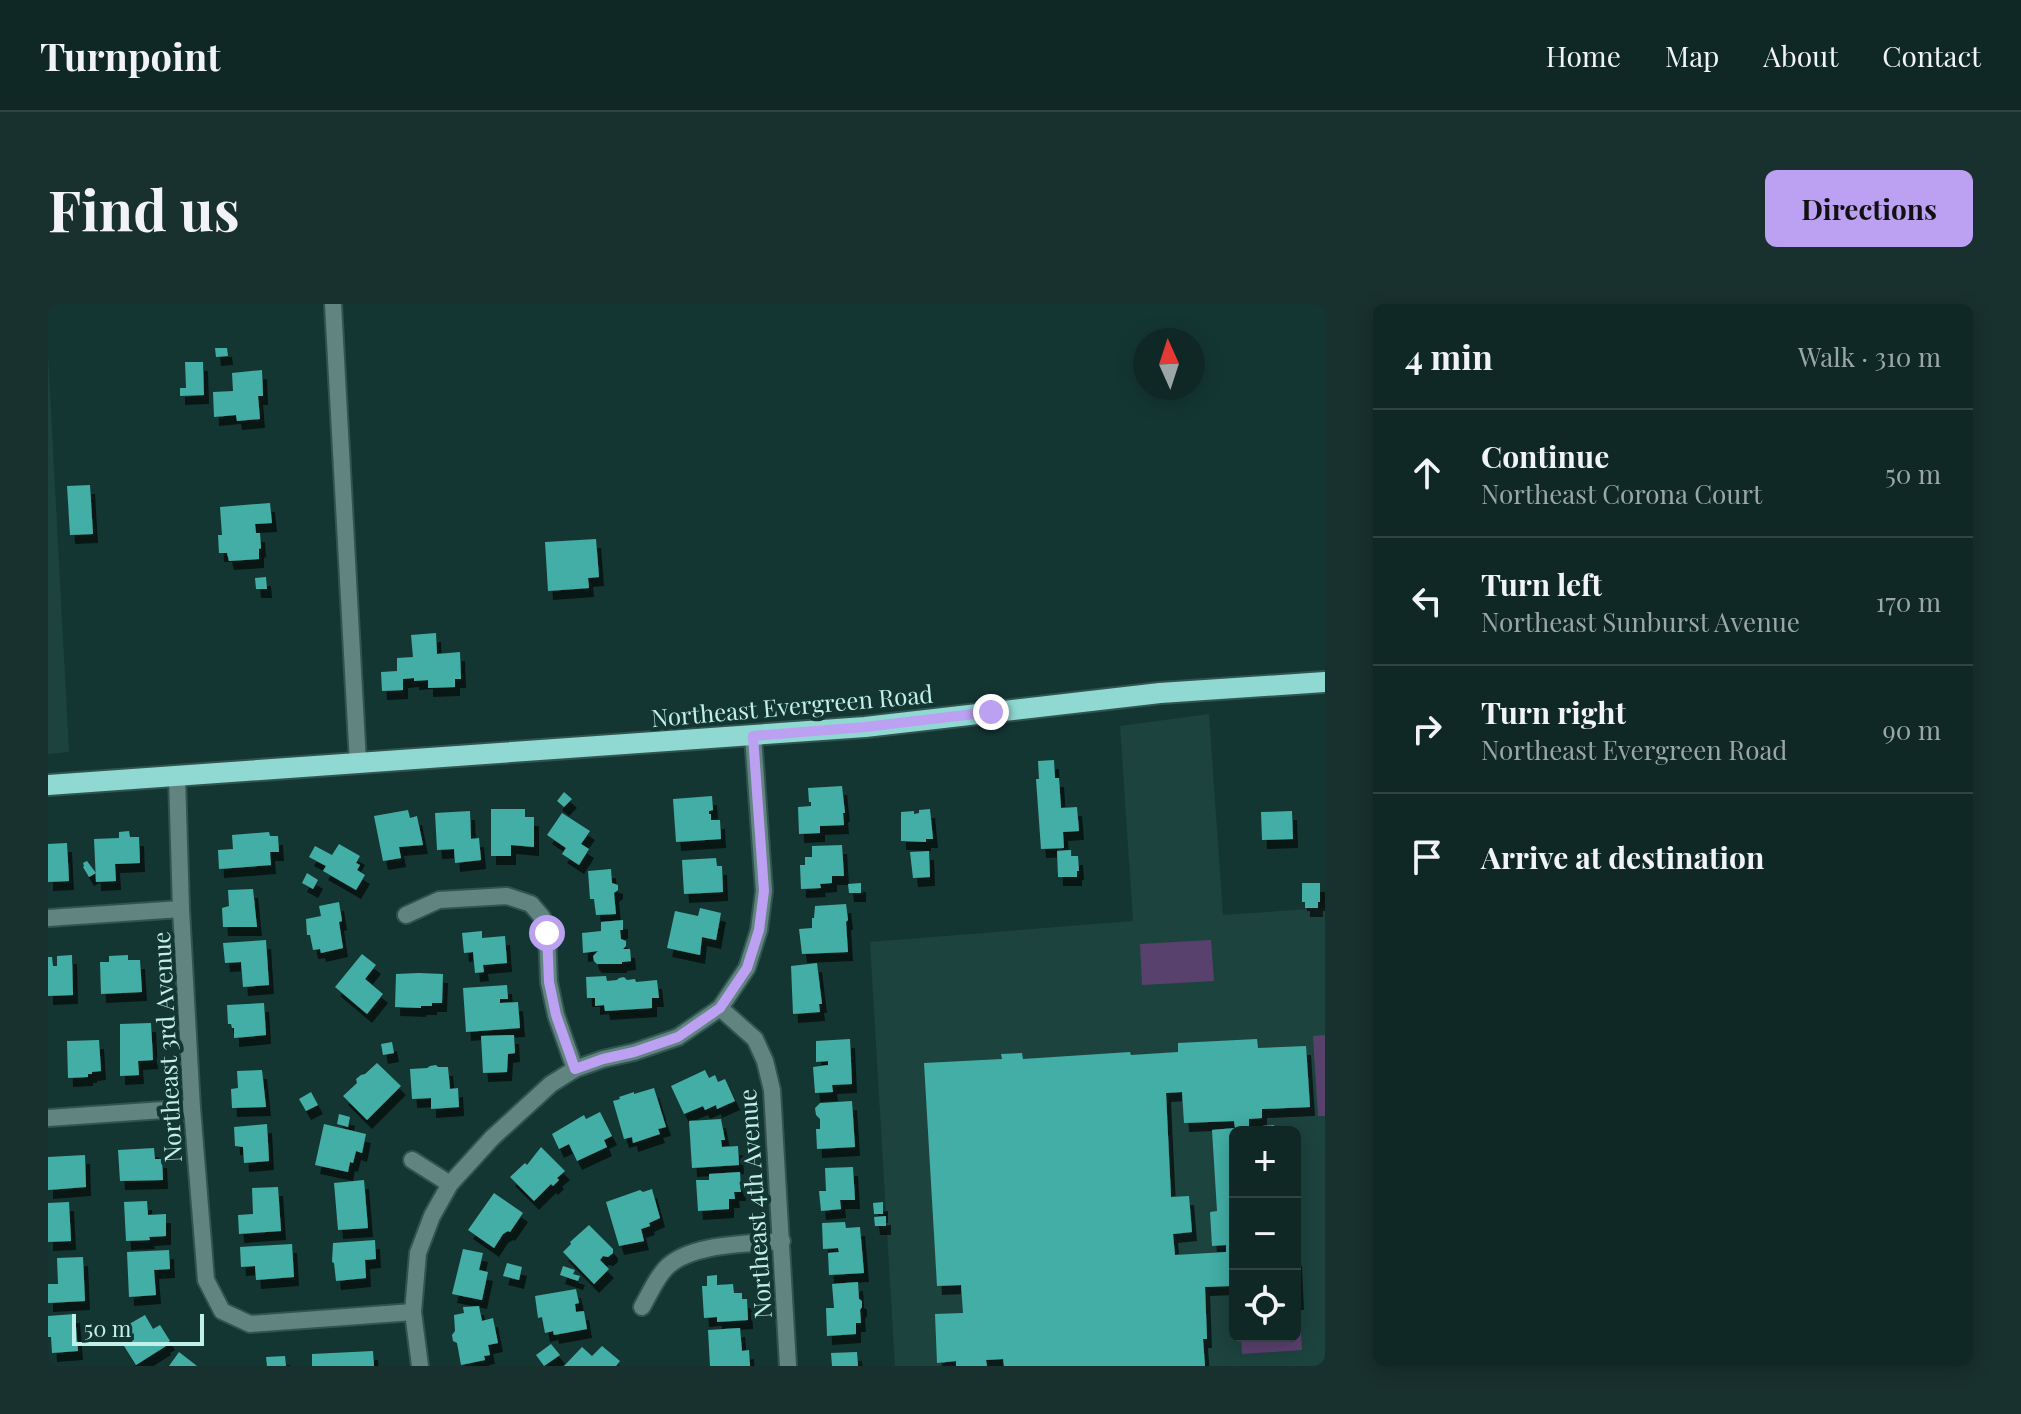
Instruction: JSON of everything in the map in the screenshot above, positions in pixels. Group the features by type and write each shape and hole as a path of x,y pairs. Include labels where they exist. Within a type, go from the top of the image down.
{"main road":[{"name":"Northeast Evergreen Road","path":"48,785 865,727 1160,693 1325,682"}],"street":[{"path":"333,304 358,763"},
{"path":"420,1366 413,1312 418,1253 432,1216 450,1184 492,1138 551,1084 575,1069 678,1037 720,1008 747,968 759,930 764,891 753,736"},
{"name":"Northeast 3rd Avenue","path":"177,777 192,1108 206,1280 222,1311 250,1324 413,1312"},
{"path":"406,915 439,900 507,896 531,904 542,917 547,933 549,982 556,1015 575,1069"},
{"path":"48,918 181,909"},
{"name":"Northeast 4th Avenue","path":"720,1008 755,1039 765,1061 772,1090 788,1366"},
{"path":"48,1118 192,1108"},
{"path":"412,1160 450,1184"},
{"path":"642,1307 665,1268 684,1255 722,1246 782,1241"}],"shaded area":[{"path":"48,355 69,752 48,754"},
{"path":"1209,714 1223,915 1325,908 1325,1366 895,1366 870,942 1133,921 1120,726"},
{"path":"1211,940 1214,981 1142,985 1140,944"},
{"path":"1325,1035 1325,1116 1318,1116 1313,1036"},
{"path":"1301,1333 1302,1350 1242,1354 1241,1342 1301,1342"}],"building":[{"path":"215,348 227,348 228,356 216,357"},
{"path":"185,362 203,362 204,395 180,396 180,388 186,388"},
{"path":"262,370 263,396 258,396 260,419 237,421 236,415 214,417 213,392 233,391 232,373"},
{"path":"90,485 93,534 70,535 67,486"},
{"path":"270,503 272,523 255,524 256,533 260,533 259,559 229,561 227,553 219,553 218,535 222,535 220,507"},
{"path":"596,539 599,577 588,578 589,588 548,591 545,542"},
{"path":"266,577 267,589 256,589 255,578"},
{"path":"436,633 437,654 460,652 461,679 455,679 455,687 428,688 428,680 414,681 414,678 403,679 403,690 382,691 381,672 397,671 397,658 413,657 411,635"},
{"path":"1054,760 1061,808 1077,807 1079,831 1063,832 1064,848 1041,849 1036,779 1039,779 1038,761"},
{"path":"842,786 844,825 820,826 820,833 799,834 798,807 811,806 808,788"},
{"path":"564,792 572,799 564,807 557,801"},
{"path":"712,796 713,810 709,814 711,820 720,820 721,839 676,842 673,799"},
{"path":"491,809 525,809 525,817 534,817 534,847 511,845 511,856 491,856"},
{"path":"930,809 933,839 926,839 926,842 901,841 901,812 914,811 914,814"},
{"path":"408,810 410,818 417,816 423,845 399,847 401,858 383,861 374,816"},
{"path":"470,811 471,839 479,838 481,860 455,863 454,849 437,850 435,813"},
{"path":"1292,811 1293,839 1262,840 1261,812"},
{"path":"562,813 590,831 581,844 589,849 579,865 562,854 566,848 547,835"},
{"path":"129,831 130,837 139,837 140,863 115,864 116,881 96,882 94,839 119,838 119,832"},
{"path":"269,832 270,836 278,836 279,852 270,852 271,865 219,869 218,850 233,849 232,835"},
{"path":"67,843 69,881 48,882 48,844"},
{"path":"339,844 360,856 356,863 360,865 357,870 365,875 356,890 323,871 326,866 309,857 315,846 332,855"},
{"path":"842,845 844,876 832,876 832,883 820,884 821,888 801,889 800,865 805,865 805,857 812,857 812,846"},
{"path":"1071,850 1071,856 1078,856 1077,877 1058,877 1057,851"},
{"path":"929,851 930,877 913,878 910,852"},
{"path":"716,858 717,866 722,866 723,892 684,894 682,860"},
{"path":"87,861 96,873 89,877 83,867"},
{"path":"611,869 612,883 618,885 614,893 616,914 596,915 594,899 590,899 588,871"},
{"path":"307,873 318,880 313,889 302,883"},
{"path":"861,883 861,893 849,893 848,884"},
{"path":"1302,883 1320,883 1318,908 1305,908"},
{"path":"253,889 257,927 223,927 222,908 229,906 228,890"},
{"path":"339,902 343,948 321,953 320,949 313,950 310,935 307,935 306,919 321,916 319,906"},
{"path":"846,904 848,952 802,954 799,929 812,928 815,906"},
{"path":"700,908 721,913 716,940 702,937 700,955 667,948 675,911 698,916"},
{"path":"623,920 621,939 626,941 623,949 630,949 631,961 597,964 593,956 598,951 583,953 582,933 601,931 601,922"},
{"path":"482,931 482,938 505,936 507,963 483,965 484,972 475,973 473,952 464,953 462,933"},
{"path":"266,940 269,985 243,987 241,962 225,963 223,943"},
{"path":"362,954 376,965 365,979 383,994 367,1014 335,987"},
{"path":"72,955 73,995 48,996 48,957 52,957 53,966 57,966 57,956"},
{"path":"128,955 128,960 140,960 142,992 101,994 100,962 109,962 109,956"},
{"path":"817,963 822,1004 819,1004 820,1012 793,1014 791,966"},
{"path":"396,974 443,974 442,1003 421,1008 395,1007"},
{"path":"606,976 607,981 624,977 636,982 657,980 659,998 652,998 652,1008 605,1011 604,1005 595,1006 595,998 587,998 586,977"},
{"path":"507,985 508,999 500,999 500,1003 518,1002 520,1028 466,1032 463,988"},
{"path":"264,1003 266,1035 234,1038 234,1028 228,1024 227,1005"},
{"path":"151,1023 153,1060 138,1061 139,1075 120,1076 120,1024"},
{"path":"514,1035 515,1053 508,1054 507,1072 483,1073 481,1036"},
{"path":"850,1039 852,1084 832,1085 833,1092 815,1093 813,1067 828,1065 828,1061 816,1062 816,1041"},
{"path":"1257,1039 1258,1048 1306,1046 1310,1107 1262,1109 1262,1118 1249,1119 1249,1126 1235,1126 1234,1121 1184,1123 1182,1092 1166,1093 1171,1197 1189,1196 1192,1232 1173,1234 1175,1255 1226,1252 1226,1245 1212,1246 1210,1212 1217,1211 1212,1130 1229,1129 1229,1286 1205,1287 1205,1366 1004,1366 1003,1359 986,1360 987,1366 956,1366 956,1361 937,1363 935,1314 963,1313 961,1285 937,1286 924,1063 1002,1059 1001,1054 1022,1053 1023,1059 1178,1052 1178,1043"},
{"path":"99,1040 101,1071 92,1072 88,1077 68,1078 67,1041"},
{"path":"392,1042 394,1053 383,1055 381,1044"},
{"path":"377,1063 401,1086 367,1120 343,1096 357,1083 356,1079"},
{"path":"436,1065 448,1067 450,1089 458,1088 459,1107 431,1109 431,1098 412,1099 410,1069"},
{"path":"262,1070 266,1107 232,1108 231,1089 238,1088 237,1071"},
{"path":"705,1070 709,1078 715,1075 718,1082 725,1079 735,1101 717,1109 716,1105 705,1110 703,1106 684,1114 671,1086"},
{"path":"654,1088 666,1127 658,1129 660,1134 633,1143 632,1137 624,1139 613,1101"},
{"path":"311,1092 318,1105 306,1111 299,1099"},
{"path":"852,1101 855,1147 817,1149 816,1129 820,1129 820,1119 815,1108 820,1103"},
{"path":"600,1112 612,1136 604,1140 607,1147 577,1161 569,1144 559,1149 552,1134 584,1115 586,1119"},
{"path":"339,1114 350,1117 348,1127 337,1124"},
{"path":"721,1119 725,1140 721,1140 722,1147 738,1146 739,1165 692,1168 689,1121"},
{"path":"267,1124 269,1161 244,1163 243,1147 235,1146 234,1127"},
{"path":"324,1124 366,1134 362,1153 356,1151 348,1172 315,1165"},
{"path":"541,1147 565,1171 553,1186 551,1184 534,1201 510,1177 525,1163 527,1165"},
{"path":"154,1148 155,1159 162,1159 163,1180 120,1181 118,1150"},
{"path":"85,1155 86,1187 48,1190 48,1157"},
{"path":"853,1167 855,1200 840,1200 841,1209 821,1211 819,1191 826,1191 825,1168"},
{"path":"740,1172 741,1192 734,1192 735,1199 729,1199 729,1209 698,1211 696,1180 709,1180 709,1174"},
{"path":"364,1180 368,1228 338,1230 334,1183"},
{"path":"278,1187 281,1231 239,1234 238,1215 253,1214 252,1188"},
{"path":"652,1189 660,1218 641,1229 644,1241 619,1246 606,1202"},
{"path":"494,1193 523,1213 494,1248 468,1230"},
{"path":"147,1201 148,1215 166,1214 166,1236 126,1241 124,1202"},
{"path":"69,1202 71,1241 48,1242 48,1203"},
{"path":"883,1202 883,1214 874,1214 873,1203"},
{"path":"886,1216 886,1226 875,1226 874,1217"},
{"path":"845,1222 846,1228 860,1227 864,1273 829,1275 828,1253 839,1252 838,1248 823,1249 822,1223"},
{"path":"589,1225 613,1249 613,1253 600,1260 609,1269 594,1284 563,1252"},
{"path":"375,1240 376,1259 365,1260 366,1278 336,1281 332,1262 333,1243"},
{"path":"292,1244 294,1277 256,1280 255,1266 241,1267 240,1247"},
{"path":"463,1249 483,1253 479,1270 488,1272 482,1300 452,1294"},
{"path":"169,1250 170,1269 154,1270 156,1295 129,1297 127,1252"},
{"path":"83,1257 85,1301 48,1303 48,1284 58,1284 57,1258"},
{"path":"507,1263 522,1267 519,1280 503,1276"},
{"path":"563,1266 575,1270 573,1274 580,1276 578,1281 560,1275"},
{"path":"717,1275 717,1285 733,1284 734,1293 742,1293 742,1299 747,1299 748,1320 717,1322 717,1317 704,1318 702,1286 707,1286 707,1276"},
{"path":"858,1282 862,1307 861,1323 856,1323 856,1334 827,1336 826,1308 834,1308 832,1284"},
{"path":"576,1289 579,1303 575,1304 576,1312 584,1311 587,1329 554,1335 553,1331 545,1333 542,1317 538,1318 535,1296"},
{"path":"479,1306 482,1321 493,1318 498,1343 488,1345 490,1355 484,1356 485,1360 461,1365 457,1343 452,1335 455,1331 454,1315 464,1313 463,1307"},
{"path":"75,1314 78,1351 52,1353 48,1316"},
{"path":"145,1315 153,1329 160,1325 170,1341 136,1365 124,1346 133,1341 124,1327"},
{"path":"740,1328 742,1351 749,1350 750,1366 710,1366 708,1330"},
{"path":"551,1344 560,1355 544,1366 536,1355"},
{"path":"602,1346 620,1361 616,1366 564,1366 582,1347 592,1356"},
{"path":"373,1351 374,1366 312,1366 312,1354"},
{"path":"179,1352 197,1366 169,1366"},
{"path":"857,1352 858,1366 832,1366 831,1353"},
{"path":"285,1356 286,1366 267,1366 266,1357"}],"route":[{"path":"547,933 549,982 556,1015 575,1069 678,1037 720,1008 747,968 759,930 764,891 753,736 991,712"}]}
